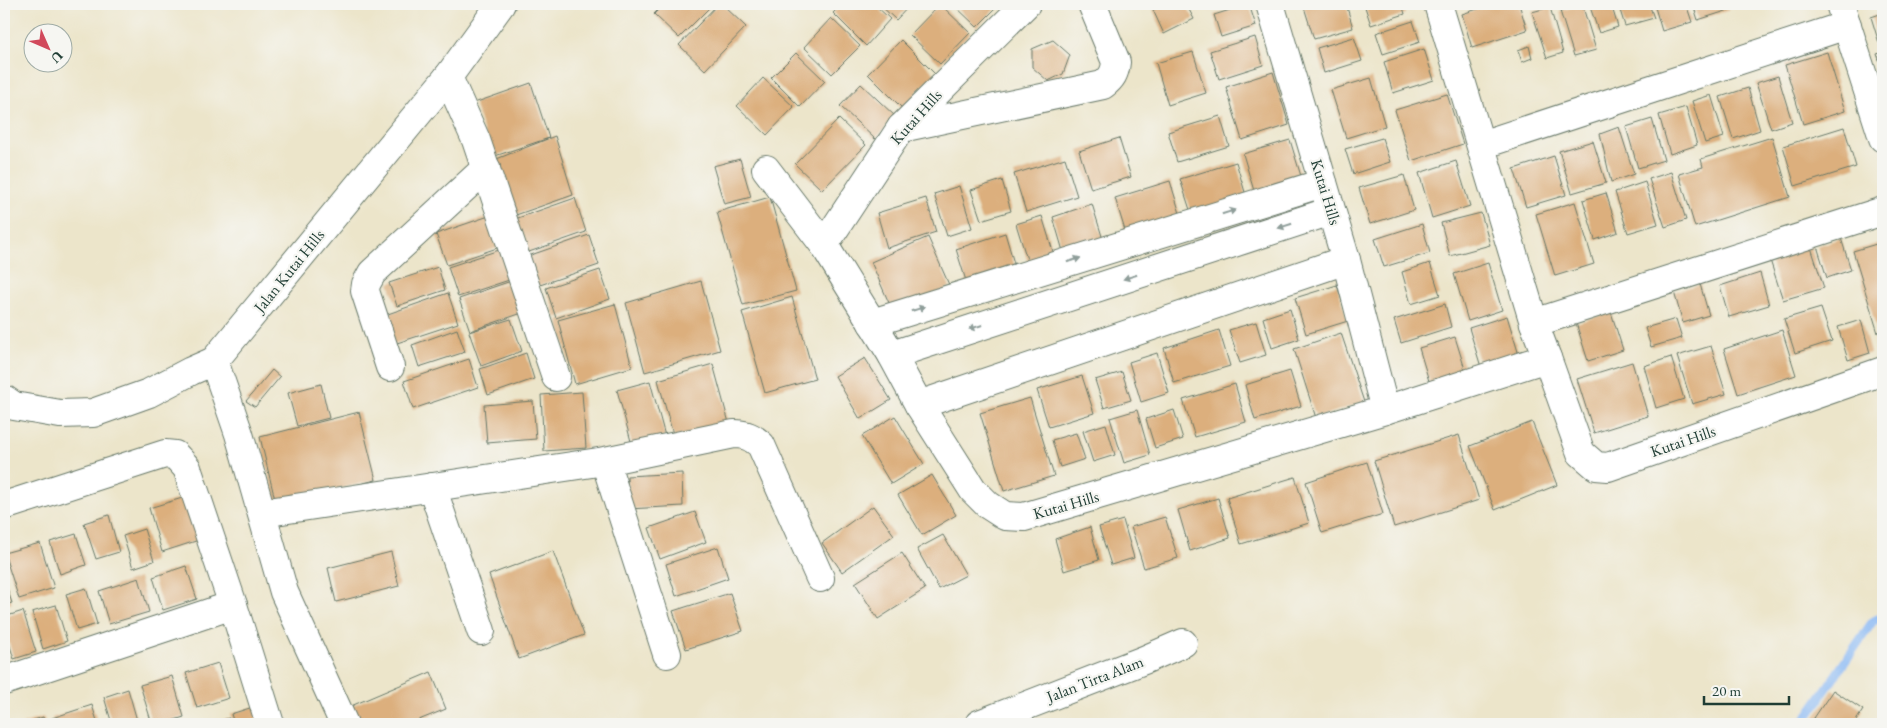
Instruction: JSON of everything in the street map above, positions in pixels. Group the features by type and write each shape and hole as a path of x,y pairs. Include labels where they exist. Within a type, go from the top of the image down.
{"street":[{"name":"Jalan Kutai Hills","path":"4,400 14,406 60,414 93,413 149,393 214,361 448,77 501,4"},
{"name":"Kutai Hills","path":"824,245 901,128 1026,4"},
{"path":"901,128 1103,85 1111,79 1115,71 1116,62 1092,4"},
{"name":"Kutai Hills","path":"1270,4 1346,260 1385,410"},
{"name":"Kutai Hills","path":"1438,4 1534,323 1581,453 1596,466 1608,467 1883,371"},
{"path":"1480,145 1843,14 1883,138"},
{"path":"448,77 476,140 556,377"},
{"path":"390,367 365,291 366,284 372,273 486,168"},
{"name":"Kutai Hills","path":"766,169 824,245 892,355 918,405 973,490 988,505 1005,516 1024,517 1385,410 1547,358"},
{"path":"872,323 1322,183"},
{"path":"892,355 1331,211"},
{"path":"1534,323 1883,211"},
{"path":"918,405 1346,260"},
{"path":"214,361 239,434 284,592 344,724"},
{"path":"262,513 605,462 734,434 745,434 754,438 761,445 820,578"},
{"path":"4,506 164,454 175,455 187,468 233,605 270,724"},
{"path":"605,462 667,654"},
{"path":"432,487 481,631"},
{"path":"4,681 233,605"},
{"name":"Jalan Tirta Alam","path":"979,724 1144,660 1183,642"}],"building":[{"path":"664,4 713,4 679,38 654,14"},
{"path":"718,4 722,4 746,27 705,70 679,45"},
{"path":"842,4 874,4 890,19 866,46 833,13"},
{"path":"879,4 911,4 896,20"},
{"path":"940,4 970,33 940,64 910,35"},
{"path":"953,4 1000,4 977,27"},
{"path":"1165,4 1186,4 1194,19 1164,34 1153,10"},
{"path":"1197,4 1213,4 1198,9"},
{"path":"1249,4 1256,26 1221,37 1214,15"},
{"path":"1303,4 1346,4 1353,28 1314,39"},
{"path":"1364,4 1402,4 1405,14 1371,25"},
{"path":"1493,4 1519,4 1527,30 1472,48 1462,14"},
{"path":"1582,4 1596,50 1574,56 1560,11"},
{"path":"1589,4 1611,4 1618,27 1599,33"},
{"path":"1618,4 1649,4 1654,18 1625,26"},
{"path":"1654,4 1686,4 1692,22 1662,31"},
{"path":"1693,4 1728,4 1729,10 1698,20"},
{"path":"1550,7 1563,53 1547,58 1532,12"},
{"path":"1883,13 1883,42 1879,43 1871,17"},
{"path":"831,18 860,46 832,74 804,47"},
{"path":"1413,21 1420,42 1383,54 1376,33"},
{"path":"1255,37 1263,65 1219,79 1210,51"},
{"path":"1354,37 1362,61 1324,73 1317,48"},
{"path":"901,40 935,74 902,108 868,74"},
{"path":"1053,40 1070,55 1063,74 1048,81 1032,67 1032,49"},
{"path":"1529,46 1532,58 1522,62 1518,50"},
{"path":"1424,49 1434,80 1393,93 1384,62"},
{"path":"1193,52 1206,93 1168,105 1156,63"},
{"path":"1827,52 1845,111 1803,124 1785,65"},
{"path":"1883,52 1883,71 1877,54"},
{"path":"796,53 825,81 800,107 771,78"},
{"path":"1273,72 1289,125 1242,140 1226,87"},
{"path":"1778,76 1792,122 1771,129 1756,83"},
{"path":"763,78 794,107 767,135 737,106"},
{"path":"1371,78 1385,126 1346,138 1331,90"},
{"path":"531,83 549,138 492,157 474,103"},
{"path":"861,84 896,117 875,139 840,106"},
{"path":"1748,88 1760,130 1733,139 1720,97"},
{"path":"1447,94 1463,144 1411,161 1395,110"},
{"path":"1711,95 1724,137 1705,143 1692,101"},
{"path":"1686,107 1697,145 1670,154 1659,115"},
{"path":"1220,116 1229,146 1177,162 1168,132"},
{"path":"839,119 866,145 822,190 795,164"},
{"path":"1652,119 1664,160 1638,168 1626,127"},
{"path":"1619,127 1634,174 1611,182 1600,134"},
{"path":"1844,127 1856,167 1795,186 1783,146"},
{"path":"555,136 573,195 513,216 494,160"},
{"path":"1772,137 1790,197 1695,227 1679,174 1703,167 1701,159"},
{"path":"1119,138 1131,177 1091,189 1079,151"},
{"path":"1382,138 1390,162 1353,174 1345,149"},
{"path":"1290,140 1304,186 1257,201 1243,154"},
{"path":"1593,141 1606,183 1572,193 1559,151"},
{"path":"1554,156 1566,195 1526,207 1514,169"},
{"path":"1065,158 1077,196 1026,212 1014,174"},
{"path":"740,159 751,197 724,204 713,166"},
{"path":"1456,161 1470,206 1432,218 1419,173"},
{"path":"1236,162 1247,199 1192,216 1180,179"},
{"path":"1671,172 1686,220 1665,227 1649,179"},
{"path":"1404,175 1414,210 1370,224 1359,188"},
{"path":"1002,180 1011,211 981,220 971,190"},
{"path":"1170,181 1182,220 1127,237 1115,198"},
{"path":"1645,182 1658,224 1628,233 1615,192"},
{"path":"959,186 972,228 947,236 934,194"},
{"path":"1606,193 1618,232 1595,240 1583,200"},
{"path":"770,197 796,291 743,305 717,212"},
{"path":"575,198 586,232 526,253 515,219"},
{"path":"926,198 936,232 887,248 877,213"},
{"path":"1575,202 1594,264 1555,276 1536,214"},
{"path":"1092,204 1105,246 1065,258 1053,217"},
{"path":"1481,213 1490,245 1450,256 1441,223"},
{"path":"489,216 500,247 447,265 436,234"},
{"path":"1042,216 1055,258 1029,266 1016,224"},
{"path":"1422,224 1430,253 1384,267 1375,239"},
{"path":"1005,233 1016,270 967,284 956,249"},
{"path":"589,235 599,265 537,286 528,256"},
{"path":"928,237 950,287 893,312 871,262"},
{"path":"1841,238 1851,270 1827,278 1817,246"},
{"path":"1809,241 1824,288 1783,300 1768,254"},
{"path":"1883,242 1883,331 1878,333 1853,251"},
{"path":"502,249 512,279 458,297 448,267"},
{"path":"1430,263 1440,295 1411,304 1402,272"},
{"path":"1488,263 1502,310 1468,321 1454,274"},
{"path":"438,267 445,290 397,306 389,283"},
{"path":"600,270 610,299 556,318 546,288"},
{"path":"1760,273 1769,305 1729,317 1720,286"},
{"path":"514,280 525,312 470,331 459,299"},
{"path":"701,281 720,350 645,372 626,303"},
{"path":"1700,284 1709,315 1683,323 1674,292"},
{"path":"1337,285 1348,321 1306,334 1295,298"},
{"path":"448,293 458,323 394,344 385,315"},
{"path":"792,297 815,379 765,393 742,312"},
{"path":"615,304 632,367 575,384 558,320"},
{"path":"1445,304 1451,327 1401,343 1394,320"},
{"path":"1821,308 1832,341 1795,353 1784,319"},
{"path":"1290,309 1299,339 1272,348 1263,318"},
{"path":"1611,312 1623,350 1588,361 1576,323"},
{"path":"1507,316 1519,355 1481,367 1469,328"},
{"path":"511,319 522,351 481,366 469,332"},
{"path":"1676,319 1682,338 1651,347 1645,328"},
{"path":"1861,320 1870,353 1848,360 1838,327"},
{"path":"1256,322 1266,355 1240,363 1229,330"},
{"path":"457,329 465,352 419,367 412,345"},
{"path":"1219,330 1230,366 1174,383 1164,348"},
{"path":"1782,330 1796,375 1738,394 1724,349"},
{"path":"1341,333 1364,402 1316,418 1294,349"},
{"path":"1455,337 1468,379 1432,391 1419,348"},
{"path":"1711,346 1726,394 1692,404 1677,356"},
{"path":"526,353 534,379 488,395 480,369"},
{"path":"1157,353 1169,393 1141,402 1129,362"},
{"path":"1671,357 1684,399 1656,408 1644,366"},
{"path":"865,358 891,400 860,419 835,376"},
{"path":"469,359 478,387 413,409 404,381"},
{"path":"1632,362 1648,416 1594,433 1577,379"},
{"path":"713,364 729,423 674,438 658,380"},
{"path":"272,370 280,377 255,407 246,401"},
{"path":"1290,371 1301,406 1255,420 1245,385"},
{"path":"1122,372 1131,400 1104,408 1095,380"},
{"path":"1082,376 1094,413 1049,427 1037,390"},
{"path":"650,381 665,436 632,445 617,390"},
{"path":"321,384 329,418 297,426 288,393"},
{"path":"1235,384 1246,422 1195,437 1183,400"},
{"path":"582,392 586,448 544,451 541,395"},
{"path":"1030,398 1054,476 1004,491 980,413"},
{"path":"533,401 536,439 487,443 484,405"},
{"path":"1137,410 1150,455 1124,463 1110,418"},
{"path":"1174,410 1183,439 1155,448 1146,419"},
{"path":"359,412 376,480 276,504 260,437"},
{"path":"895,416 924,464 891,484 862,436"},
{"path":"1532,422 1557,485 1495,510 1470,446"},
{"path":"1106,424 1115,455 1093,462 1083,431"},
{"path":"1076,433 1085,459 1060,467 1052,440"},
{"path":"1459,435 1479,500 1394,527 1374,461"},
{"path":"1367,462 1383,514 1322,533 1306,482"},
{"path":"682,473 683,506 628,509 627,476"},
{"path":"932,475 956,515 922,535 898,495"},
{"path":"1295,477 1309,523 1241,544 1227,498"},
{"path":"189,496 202,539 162,552 149,508"},
{"path":"1218,498 1230,538 1190,551 1178,510"},
{"path":"873,506 894,535 842,572 822,543"},
{"path":"695,512 706,542 660,559 649,528"},
{"path":"109,515 119,552 96,559 84,523"},
{"path":"1165,517 1178,558 1144,568 1131,527"},
{"path":"1123,520 1134,558 1111,565 1099,527"},
{"path":"1090,527 1099,560 1064,571 1055,539"},
{"path":"144,529 154,561 133,568 123,536"},
{"path":"76,534 86,565 60,574 50,542"},
{"path":"943,535 966,575 939,589 917,549"},
{"path":"40,543 54,588 19,599 4,553"},
{"path":"718,547 728,578 676,596 666,564"},
{"path":"553,551 584,635 519,659 489,575"},
{"path":"391,552 399,586 336,602 328,568"},
{"path":"902,553 925,589 878,619 855,583"},
{"path":"186,566 197,599 163,610 153,577"},
{"path":"139,578 149,612 109,624 99,591"},
{"path":"4,579 12,603 4,605"},
{"path":"86,588 97,624 77,630 66,594"},
{"path":"730,593 743,631 686,649 673,611"},
{"path":"56,605 67,641 43,649 32,612"},
{"path":"23,611 36,652 14,659 4,627 4,617"},
{"path":"218,663 229,698 197,708 186,673"},
{"path":"431,672 446,709 409,724 358,724 351,706"},
{"path":"172,676 184,717 162,724 152,724 140,685"},
{"path":"128,689 138,724 112,724 104,697"},
{"path":"1833,690 1863,710 1854,724 1810,724"},
{"path":"92,705 98,724 54,724 52,718"},
{"path":"256,706 262,724 234,724 231,714"},
{"path":"43,717 46,724 22,724"},
{"path":"229,718 231,724 209,724"}],"waterway":[{"path":"1802,724 1873,621 1883,617"}]}
